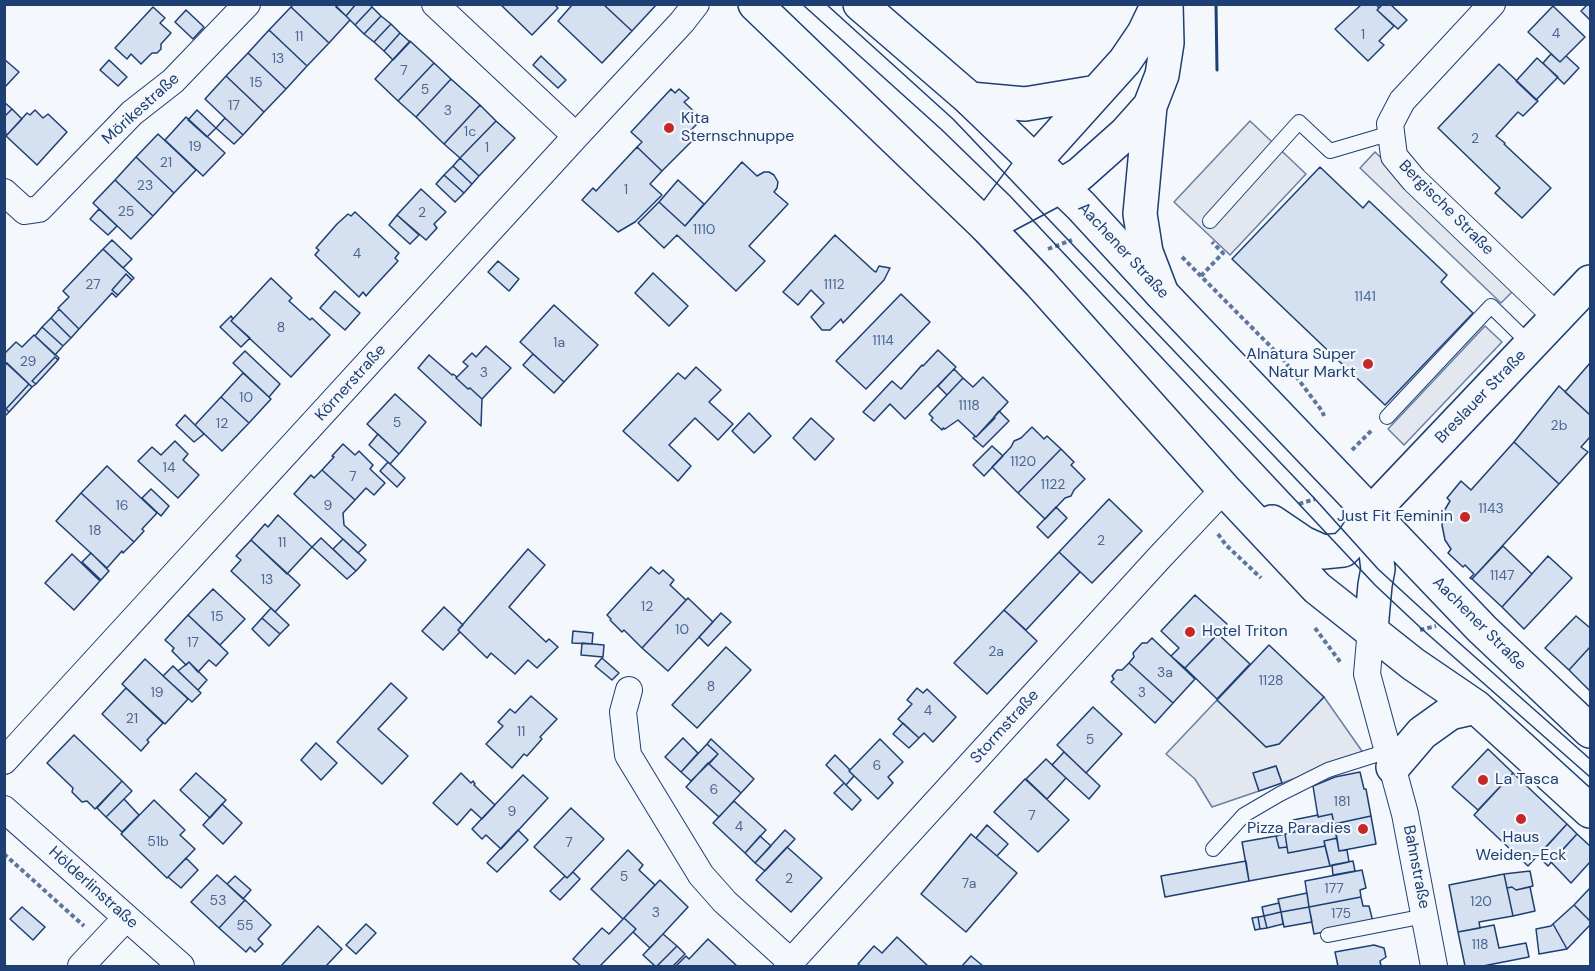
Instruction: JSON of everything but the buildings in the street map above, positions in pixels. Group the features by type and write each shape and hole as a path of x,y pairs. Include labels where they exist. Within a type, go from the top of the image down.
{"main road":[{"path":"755,4 986,226 1224,489 1317,588 1413,664 1476,707 1590,810"},
{"name":"Aachener Straße","path":"860,4 970,99 1061,186 1482,629 1590,731"},
{"path":"986,226 1035,161 1125,61 1144,33 1158,4"},
{"path":"1162,294 1146,252 1140,214 1150,106 1162,75 1167,43 1166,4"},
{"path":"970,99 1025,104 1097,92"},
{"path":"986,226 1080,174 1119,140 1150,106"},
{"name":"Breslauer Straße","path":"1371,513 1590,282"},
{"path":"1224,489 1303,543 1323,552 1343,550 1353,540 1371,513"},
{"path":"1371,513 1378,569 1371,629"},
{"path":"1391,759 1450,713 1476,707"}],"street":[{"name":"Mörikestraße","path":"4,192 25,211 39,209 132,113 172,81 247,4"},
{"path":"435,4 576,136"},
{"name":"Körnerstraße","path":"4,761 682,22 696,4"},
{"path":"1391,133 1390,124 1402,101 1492,4"},
{"name":"Bergische Straße","path":"1391,133 1394,156 1414,180 1557,317"},
{"name":"Stormstraße","path":"789,964 1224,489"},
{"name":"Bahnstraße","path":"1371,629 1367,674 1406,814 1434,966"},
{"path":"629,690 622,712 627,755 701,875 725,902 789,964"},
{"name":"Hölderlinstraße","path":"4,809 181,966"},
{"path":"81,966 126,918"}],"lane":[{"path":"1210,221 1299,122 1330,152 1391,133"},
{"path":"1387,417 1491,306 1531,345"},
{"path":"1213,849 1244,815 1280,794 1328,770 1391,759"},
{"path":"1328,935 1425,916"}],"path":[{"path":"1201,276 1223,253 1200,231 1210,221"},
{"path":"1044,250 1075,239"},
{"path":"1345,457 1387,417"},
{"path":"1417,631 1439,625"},
{"path":"4,854 102,944"}],"shaded area":[{"path":"1250,121 1306,174 1230,255 1174,202"},
{"path":"1375,152 1517,287 1501,303 1360,168"},
{"path":"1485,326 1502,342 1404,445 1388,429"},
{"path":"1324,697 1364,754 1282,783 1276,766 1254,773 1259,791 1212,807 1195,779 1166,754 1217,700 1266,747 1279,744"}],"tram line":[{"path":"802,4 942,130 1010,196 1375,585 1590,777"},
{"path":"826,4 953,119 1315,499 1378,569 1590,759"}],"wall":[{"path":"1216,4 1217,70"}],"place":[{"name":"Kita Sternschnuppe","path":"669,128"},
{"name":"Alnatura Super Natur Markt","path":"1368,364"},
{"name":"Just Fit Feminin","path":"1465,517"},
{"name":"Hotel Triton","path":"1190,632"},
{"name":"La Tasca","path":"1483,780"},
{"name":"Haus Weiden-Eck","path":"1521,819"},
{"name":"Pizza Paradies","path":"1363,829"}]}
